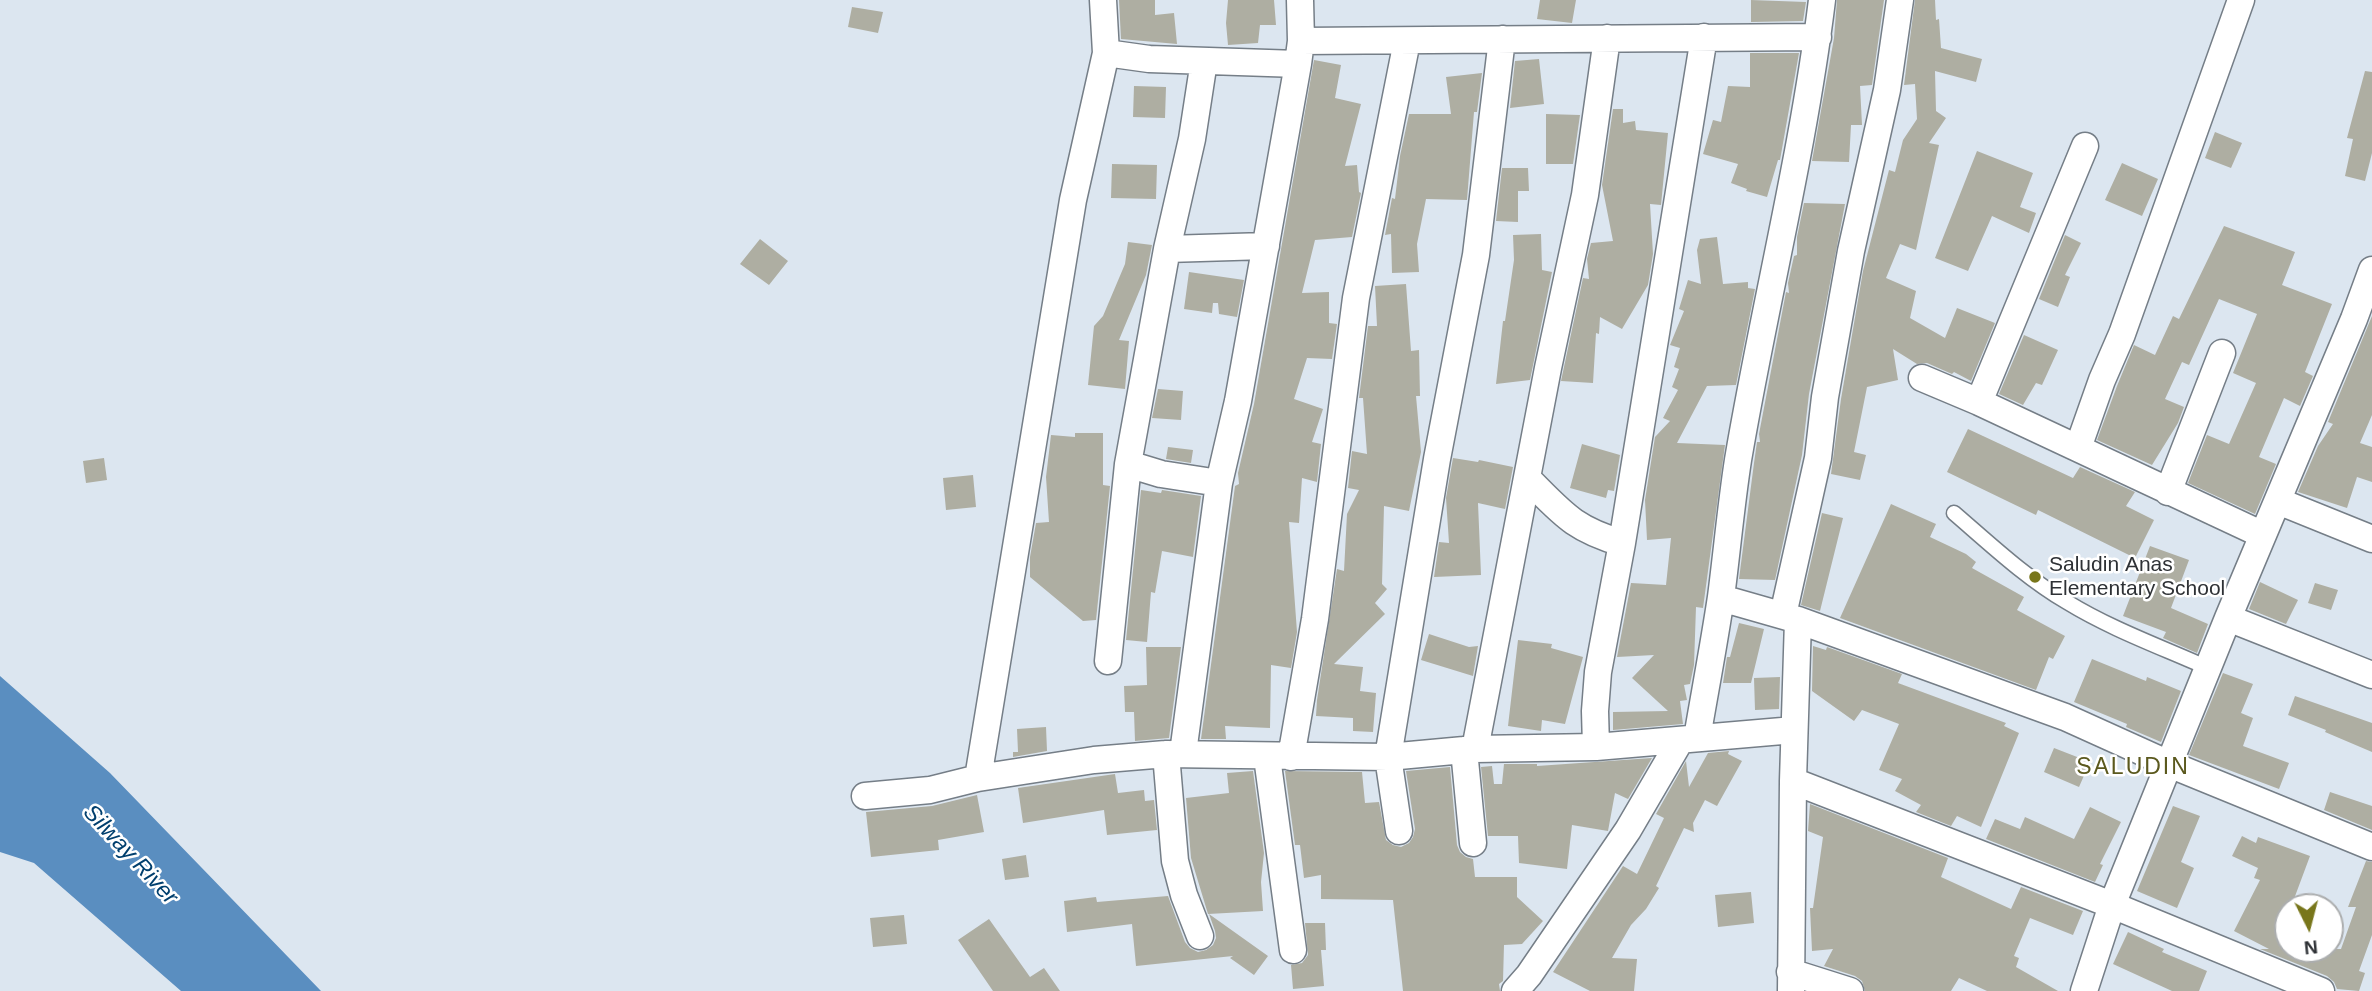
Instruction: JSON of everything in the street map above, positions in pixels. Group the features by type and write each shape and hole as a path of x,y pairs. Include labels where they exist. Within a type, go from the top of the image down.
{"street":[{"path":"978,778 1073,200 1106,53 1103,0"},
{"path":"1200,936 1184,895 1175,861 1175,753 1219,483 1238,401 1300,53 1300,0"},
{"path":"1515,991 1689,739 1721,598 1738,460 1787,209 1818,37 1822,0"},
{"path":"1850,991 1791,982 1794,730 1790,617 1818,457 1825,397 1852,251 1887,90 1900,0"},
{"path":"2078,448 2122,334 2241,0"},
{"path":"1596,747 1598,672 1622,543 1704,37"},
{"path":"1106,53 1149,59 1204,61 1407,41 1818,37"},
{"path":"1474,843 1469,750 1528,480 1548,368 1585,195 1607,38"},
{"path":"1399,831 1388,757 1437,459 1476,255 1502,39"},
{"path":"1293,950 1279,757 1315,619 1356,298 1407,41"},
{"path":"1108,661 1128,464 1167,249 1192,139 1204,61"},
{"path":"1979,402 2085,146"},
{"path":"1167,249 1266,246"},
{"path":"2084,991 2112,905 2372,270"},
{"path":"2168,492 2222,354"},
{"path":"1923,379 1979,402 2263,535"},
{"path":"1128,464 1161,474 1219,483"},
{"path":"1528,480 1569,520 1596,535 1622,543"},
{"path":"2278,501 2372,539"},
{"path":"1721,598 1790,617 2065,717 2169,764 2372,847"},
{"path":"2228,618 2372,675"},
{"path":"865,796 930,790 978,778 1094,760 1175,753 1388,757 1469,750 1596,747 1794,730"},
{"path":"1793,781 2112,905 2321,991"}],"lane":[{"path":"1954,513 2036,582 2067,602 2098,619 2208,668"}],"water":[{"name":"Silway River","path":"0,676 110,773 321,991 181,991 34,863 0,852"}],"building":[{"path":"1119,0 1155,0 1155,15 1174,13 1177,44 1121,39"},
{"path":"1228,0 1274,0 1276,25 1260,25 1258,43 1228,45"},
{"path":"1540,0 1576,0 1572,23 1537,19"},
{"path":"1751,0 1806,2 1803,21 1751,22"},
{"path":"1837,0 1884,0 1872,85 1860,86 1862,125 1851,125 1849,162 1812,161 1834,38"},
{"path":"1915,0 1935,0 1941,48 1982,59 1976,82 1935,71 1936,111 1946,118 1929,143 1939,145 1916,250 1900,244 1886,278 1916,291 1910,318 1945,338 1957,308 1995,323 1971,381 1927,363 1917,364 1893,349 1898,380 1867,387 1854,452 1866,455 1860,480 1831,474 1863,271 1889,170 1895,172 1903,140 1917,119 1915,84 1904,85"},
{"path":"852,7 883,12 878,33 848,27"},
{"path":"1750,53 1799,53 1780,160 1767,197 1731,183 1738,164 1703,154 1713,120 1721,122 1728,86 1750,87"},
{"path":"1539,59 1544,104 1510,108 1515,61"},
{"path":"1314,60 1341,65 1335,98 1361,104 1345,166 1357,165 1361,193 1352,237 1315,240 1302,293 1329,292 1329,323 1337,324 1332,359 1307,358 1294,399 1323,409 1312,442 1321,444 1317,482 1302,478 1299,523 1289,522 1297,632 1291,668 1271,665 1270,728 1225,726 1226,739 1201,739 1235,486 1239,484 1238,473 1254,404"},
{"path":"2365,71 2372,72 2372,153 2365,181 2345,176 2353,139 2347,138"},
{"path":"1482,73 1477,112 1474,112 1467,200 1426,199 1417,244 1419,272 1392,273 1391,234 1385,235 1392,198 1395,199 1409,114 1451,114 1446,77"},
{"path":"1134,86 1166,87 1165,118 1133,117"},
{"path":"1613,109 1623,109 1623,123 1635,121 1636,130 1668,133 1661,205 1650,204 1653,254 1648,285 1622,329 1600,317 1599,334 1596,333 1593,383 1561,381 1583,278 1589,279 1587,259 1591,243 1613,241 1602,185"},
{"path":"1546,114 1580,115 1573,164 1546,164"},
{"path":"2215,132 2242,143 2231,168 2205,158"},
{"path":"1977,151 2033,173 2020,207 2036,213 2029,233 1992,216 1968,271 1935,258"},
{"path":"2122,163 2158,179 2142,216 2105,200"},
{"path":"1112,164 1157,165 1156,199 1111,198"},
{"path":"1502,168 1528,168 1529,191 1518,191 1518,222 1496,221"},
{"path":"1804,203 1845,204 1809,394 1802,455 1775,580 1739,579 1757,442 1760,442 1759,434 1786,292 1789,293 1788,283 1794,256 1797,255 1797,237"},
{"path":"2224,226 2295,252 2282,285 2332,304 2305,372 2313,376 2300,406 2284,398 2259,457 2276,464 2255,514 2188,483 2207,435 2229,444 2256,383 2233,373 2257,314 2219,299 2189,365 2182,362 2165,399 2184,407 2178,423 2152,465 2097,440 2134,345 2155,355 2173,316 2179,319"},
{"path":"1541,234 1542,270 1552,272 1530,380 1496,384 1503,321 1514,260 1513,235"},
{"path":"2065,235 2081,243 2065,275 2070,277 2058,307 2039,299"},
{"path":"1717,237 1723,284 1748,282 1748,288 1755,289 1736,385 1707,386 1677,443 1725,445 1703,608 1696,607 1694,665 1690,684 1684,685 1687,700 1680,701 1683,724 1613,730 1613,712 1668,711 1632,678 1654,655 1617,657 1631,583 1666,585 1671,538 1647,540 1645,500 1655,437 1670,421 1663,418 1678,390 1672,387 1679,369 1674,367 1680,348 1670,345 1684,311 1679,309 1688,280 1701,284 1697,250 1700,239"},
{"path":"760,239 788,261 769,285 740,264"},
{"path":"1128,242 1152,245 1146,275 1119,340 1129,341 1125,389 1088,385 1094,326 1103,316 1125,264"},
{"path":"1189,272 1244,280 1237,317 1219,314 1218,303 1213,303 1212,313 1184,309"},
{"path":"1406,284 1411,351 1419,350 1420,396 1416,396 1421,452 1409,511 1384,506 1382,584 1387,589 1375,603 1385,614 1334,664 1363,667 1360,691 1376,693 1373,732 1353,731 1353,718 1316,716 1317,700 1337,569 1344,571 1347,514 1359,490 1348,488 1352,451 1367,454 1363,398 1359,398 1368,326 1377,326 1375,286"},
{"path":"2372,316 2372,415 2360,443 2372,447 2372,482 2357,477 2347,508 2298,492 2318,446 2333,424 2328,422"},
{"path":"2024,335 2058,350 2042,385 2036,383 2023,405 1999,394"},
{"path":"1158,389 1183,391 1181,420 1152,418"},
{"path":"1968,429 2073,478 2080,467 2135,492 2126,506 2154,520 2135,558 2038,510 2036,515 1947,472"},
{"path":"1075,433 1103,433 1103,485 1110,486 1096,620 1083,621 1030,577 1030,557 1036,523 1049,522 1046,477 1051,435 1075,437"},
{"path":"1582,444 1620,455 1614,491 1608,490 1606,498 1570,488"},
{"path":"1168,447 1193,450 1191,463 1166,459"},
{"path":"104,458 107,480 86,483 83,461"},
{"path":"1453,458 1513,467 1505,509 1478,503 1481,575 1434,577 1439,542 1449,543 1446,498"},
{"path":"973,475 976,507 946,510 943,478"},
{"path":"1141,490 1201,496 1193,557 1162,551 1155,593 1151,592 1147,642 1126,640"},
{"path":"1891,504 1936,524 1930,537 1966,554 1976,562 1972,568 2024,597 2017,610 2065,636 2053,659 2049,657 2036,690 1840,618"},
{"path":"1822,513 1843,518 1820,611 1801,605"},
{"path":"2150,546 2189,560 2171,608 2208,624 2197,653 2163,638 2166,632 2123,616"},
{"path":"2260,582 2298,600 2286,624 2249,609"},
{"path":"2315,583 2338,590 2331,610 2308,603"},
{"path":"1739,623 1764,629 1751,683 1723,683 1727,657 1730,657"},
{"path":"1429,634 1469,647 1478,646 1473,676 1421,660"},
{"path":"1518,640 1552,644 1551,648 1583,657 1565,724 1542,720 1541,731 1508,726"},
{"path":"1813,646 1826,650 1827,647 1902,674 1898,683 2006,723 2004,726 2019,733 1981,827 1957,816 1951,826 1916,812 1921,805 1895,791 1902,779 1879,770 1899,724 1862,710 1854,721 1812,691"},
{"path":"1146,647 1181,647 1169,738 1135,741 1134,712 1125,712 1124,686 1147,685"},
{"path":"2092,659 2146,681 2147,677 2181,691 2161,742 2126,727 2127,724 2074,702"},
{"path":"2223,673 2253,684 2241,713 2253,718 2243,746 2289,763 2279,789 2189,755"},
{"path":"1780,677 1779,709 1755,710 1754,678"},
{"path":"2295,696 2372,723 2372,752 2288,715"},
{"path":"1046,727 1047,751 1013,757 1013,752 1018,752 1017,729"},
{"path":"2054,748 2090,762 2079,787 2044,772"},
{"path":"1729,751 1728,754 1742,761 1717,806 1705,800 1693,823 1694,832 1684,828 1656,886 1659,888 1646,909 1631,925 1612,958 1637,959 1634,991 1590,991 1553,972 1623,866 1637,874 1664,818 1656,814 1686,761 1689,787 1708,753"},
{"path":"1652,758 1628,799 1615,793 1608,831 1572,825 1567,869 1519,863 1518,836 1488,836 1481,767 1492,766 1494,784 1502,784 1504,764 1537,766"},
{"path":"1450,767 1457,845 1460,852 1473,859 1475,877 1517,877 1517,897 1543,921 1522,944 1504,945 1503,981 1499,984 1500,991 1403,991 1393,900 1321,899 1321,875 1304,878 1300,845 1295,845 1285,771 1362,772 1365,803 1379,802 1386,840 1401,847 1409,843 1415,829 1406,771"},
{"path":"1253,771 1264,853 1261,882 1263,911 1208,914 1191,858 1186,798 1229,793 1227,773"},
{"path":"1115,774 1118,793 1144,790 1145,801 1154,800 1157,830 1107,835 1104,810 1023,823 1018,788"},
{"path":"2330,792 2372,806 2372,830 2324,810"},
{"path":"977,795 984,832 938,840 939,850 871,857 866,812 932,806"},
{"path":"1810,804 1948,858 1941,877 2011,909 2021,887 2083,911 2073,935 2030,918 2014,956 2019,958 2016,967 2058,991 1987,991 1959,978 1951,991 1865,991 1862,981 1855,976 1824,966 1833,949 1812,951 1810,908 1813,908 1823,837 1808,831"},
{"path":"2173,806 2200,816 2181,862 2194,868 2177,908 2137,891"},
{"path":"2090,807 2121,822 2100,864 2103,865 2095,882 1986,839 1995,819 2020,829 2025,817 2074,839"},
{"path":"2242,836 2256,843 2258,837 2310,856 2296,893 2274,893 2274,955 2260,949 2269,949 2234,931 2260,880 2254,878 2258,868 2232,856"},
{"path":"1026,855 1029,877 1005,880 1002,859"},
{"path":"2366,861 2372,862 2372,935 2359,971 2365,973 2359,991 2337,989 2327,976 2295,963 2344,963 2344,941 2356,907 2348,907"},
{"path":"1751,892 1754,923 1718,927 1715,895"},
{"path":"1168,896 1185,942 1190,948 1198,952 1213,945 1216,938 1209,914 1268,956 1254,975 1230,958 1233,956 1136,966 1132,924 1067,932 1064,901 1096,897 1097,902"},
{"path":"904,915 907,944 873,947 870,918"},
{"path":"989,919 1030,977 1044,968 1060,991 993,991 958,940"},
{"path":"1305,923 1325,923 1326,950 1321,950 1324,986 1293,989 1291,965 1302,963 1308,955"},
{"path":"2128,932 2164,949 2162,952 2207,971 2199,991 2172,991 2113,964"}],"place":[{"name":"Saludin Anas Elementary School","path":"2035,577"}],"district":[{"name":"SALUDIN","path":"2133,768"}]}
